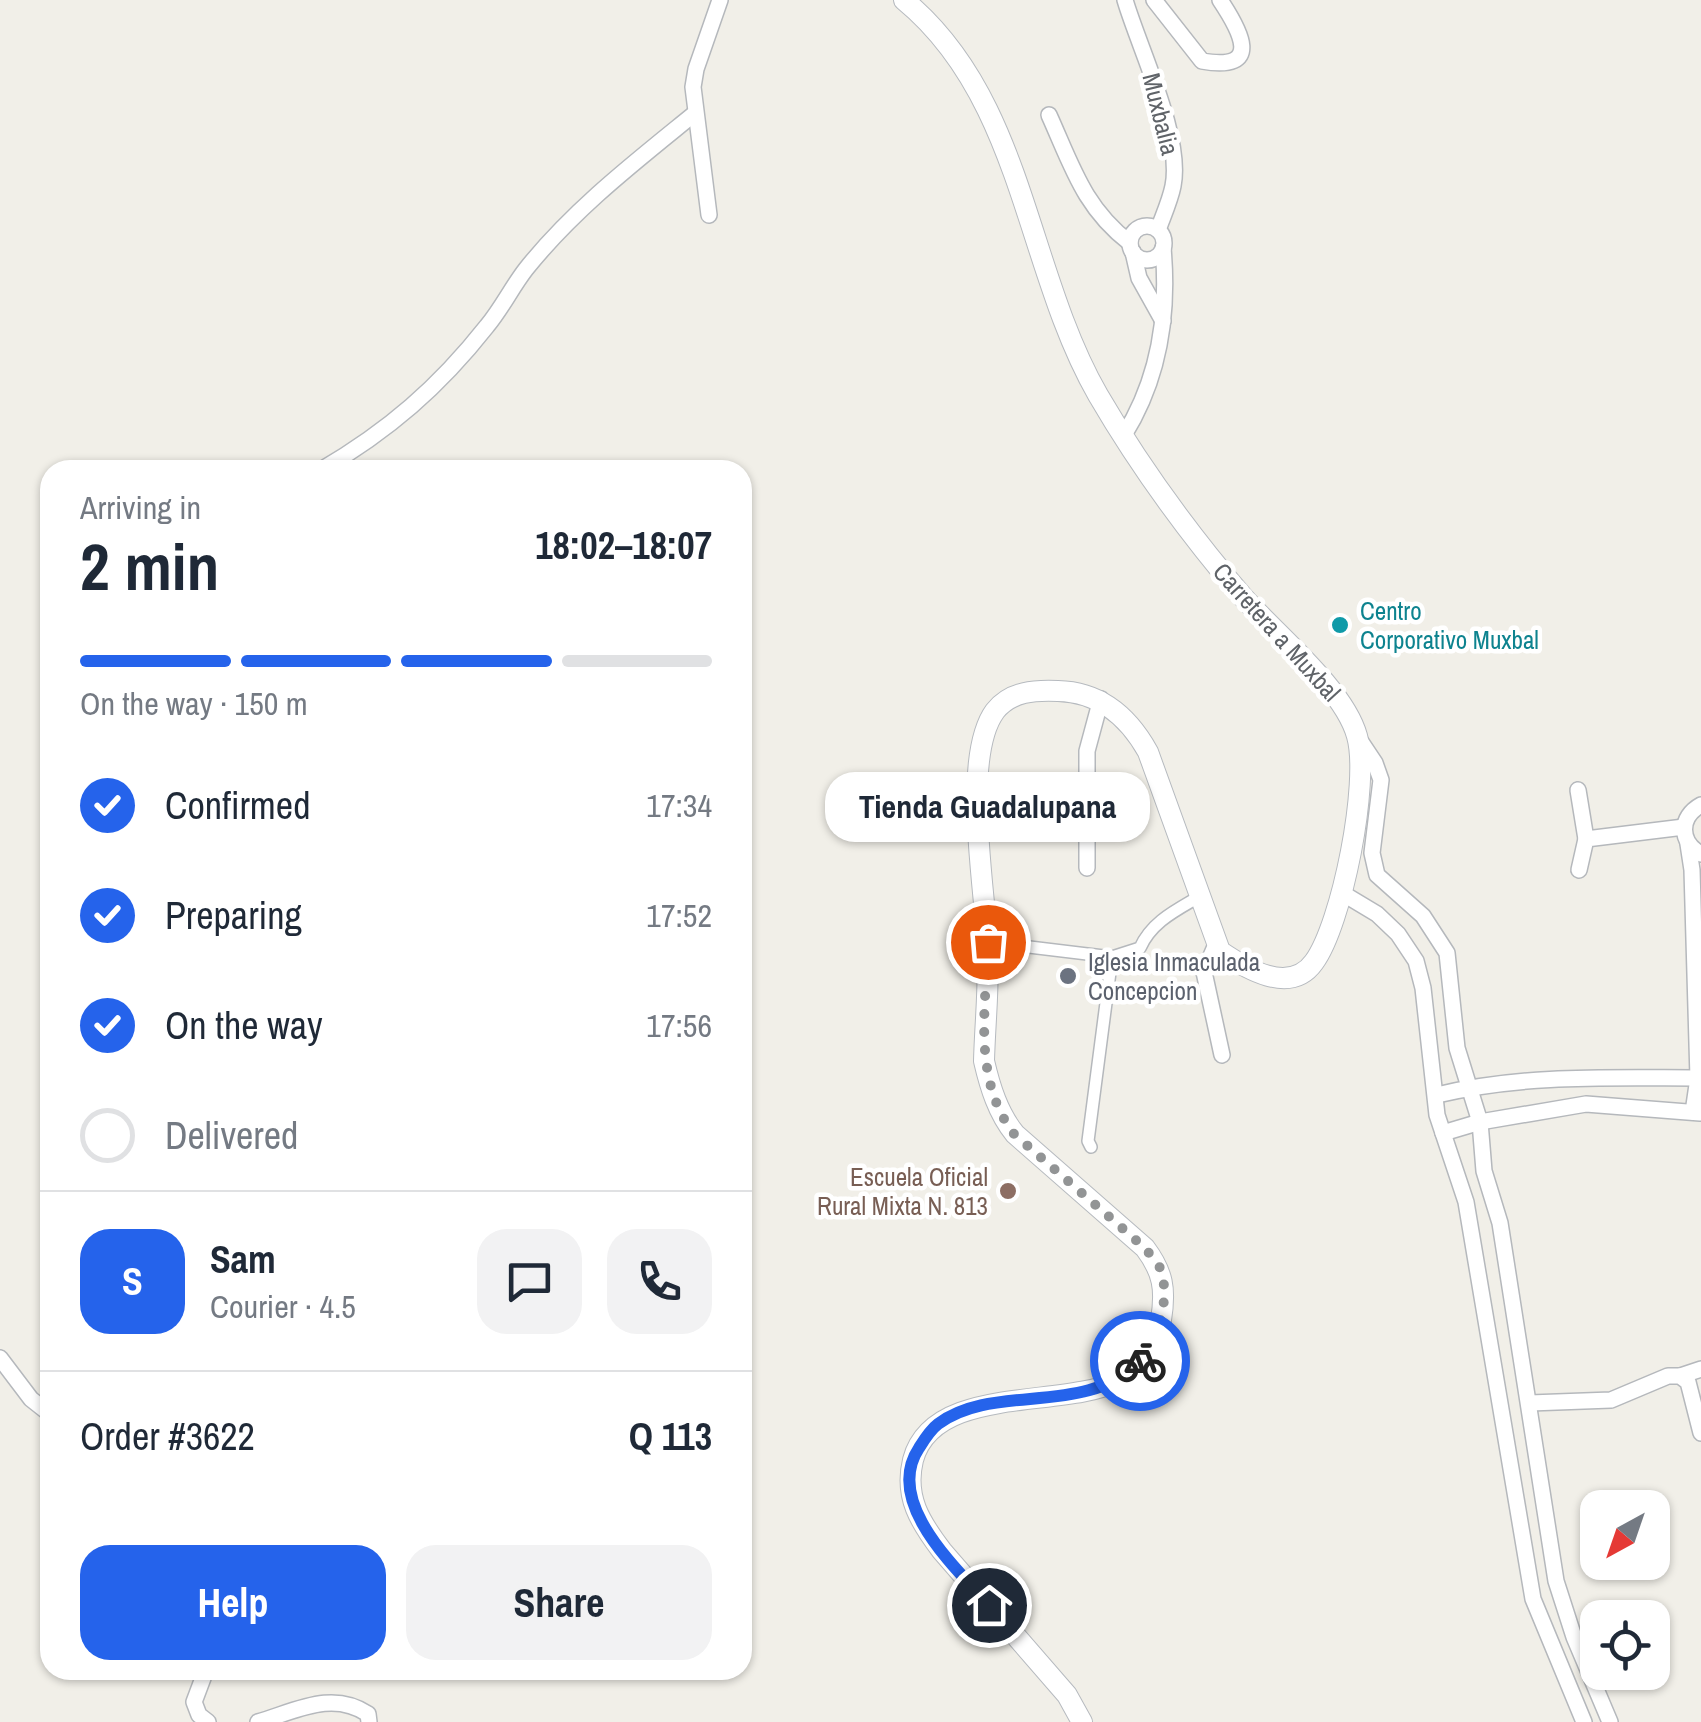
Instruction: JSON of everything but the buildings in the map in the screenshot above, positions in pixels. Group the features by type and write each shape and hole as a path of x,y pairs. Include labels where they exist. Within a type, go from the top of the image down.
{"main road":[{"name":"Carretera a Muxbal","path":"904,0 948,45 1002,141 1059,306 1096,392 1194,539 1337,697 1358,737 1360,772 1342,893 1322,949 1311,967 1294,976 1275,978 1258,973 1220,951 1217,942"},
{"path":"1082,1722 1068,1695 942,1551 925,1528 910,1496 915,1454 936,1425 984,1407 1065,1396 1121,1380 1152,1349 1163,1304 1161,1269 1145,1248 1014,1134 1004,1120 984,1061 988,942 978,853 980,758 994,713 1008,699 1027,691 1072,691 1101,699 1135,729 1148,752 1217,942"}],"street":[{"path":"709,215 694,114 696,70 720,0"},
{"name":"Muxbalia","path":"1125,0 1157,88 1173,160 1174,183 1158,230"},
{"name":"Muxbalia","path":"1154,0 1202,61 1221,64 1236,59 1242,48 1242,33 1220,0"},
{"path":"337,460 402,418 453,367 490,324 526,270 586,205 694,114"},
{"path":"1049,115 1086,195 1106,224 1140,258 1150,260 1164,248"},
{"path":"1124,436 1142,406 1164,321 1167,289 1164,248 1158,230 1150,226 1140,228 1133,234 1132,247 1139,278 1164,321"},
{"path":"1087,868 1087,751 1101,699"},
{"path":"1358,737 1381,780 1372,853 1377,875 1423,916 1447,954 1457,1048 1480,1122 1484,1171 1500,1223 1556,1581 1574,1637 1610,1722"},
{"path":"1578,790 1586,839 1579,870"},
{"path":"1443,1133 1480,1122 1586,1104 1697,1113 1694,849 1684,827 1691,810 1701,804"},
{"path":"1586,839 1684,827"},
{"path":"1342,893 1377,914 1398,934 1416,961 1424,988 1437,1115 1466,1202 1533,1599 1584,1722"},
{"path":"988,942 1112,957 1140,948 1146,934 1158,922 1202,895"},
{"path":"1217,942 1204,972 1222,1055"},
{"path":"1091,1147 1088,1141 1112,957"},
{"path":"1437,1095 1470,1087 1584,1077 1699,1078"},
{"path":"0,1358 40,1406"},
{"path":"1530,1403 1611,1400 1668,1376 1701,1368"},
{"path":"1680,1376 1688,1382 1701,1433"},
{"path":"202,1680 194,1702 199,1715 208,1722"},
{"path":"258,1722 334,1700 353,1704 368,1714 369,1722"}],"way so far":[{"path":"988,942 984,1061 1004,1120 1014,1134 1145,1248 1161,1269 1160,1325 1152,1349 1140,1361"}],"place":[{"name":"Centro Corporativo Muxbal","path":"1340,625"},
{"name":"Tienda Guadalupana","path":"988,942"},
{"name":"Iglesia Inmaculada Concepcion","path":"1068,976"},
{"name":"Escuela Oficial Rural Mixta N. 813","path":"1008,1191"}],"route":[{"path":"989,1605 942,1551 916,1510 910,1496 915,1454 934,1427 949,1417 984,1407 1093,1390 1121,1380 1140,1361"}]}
